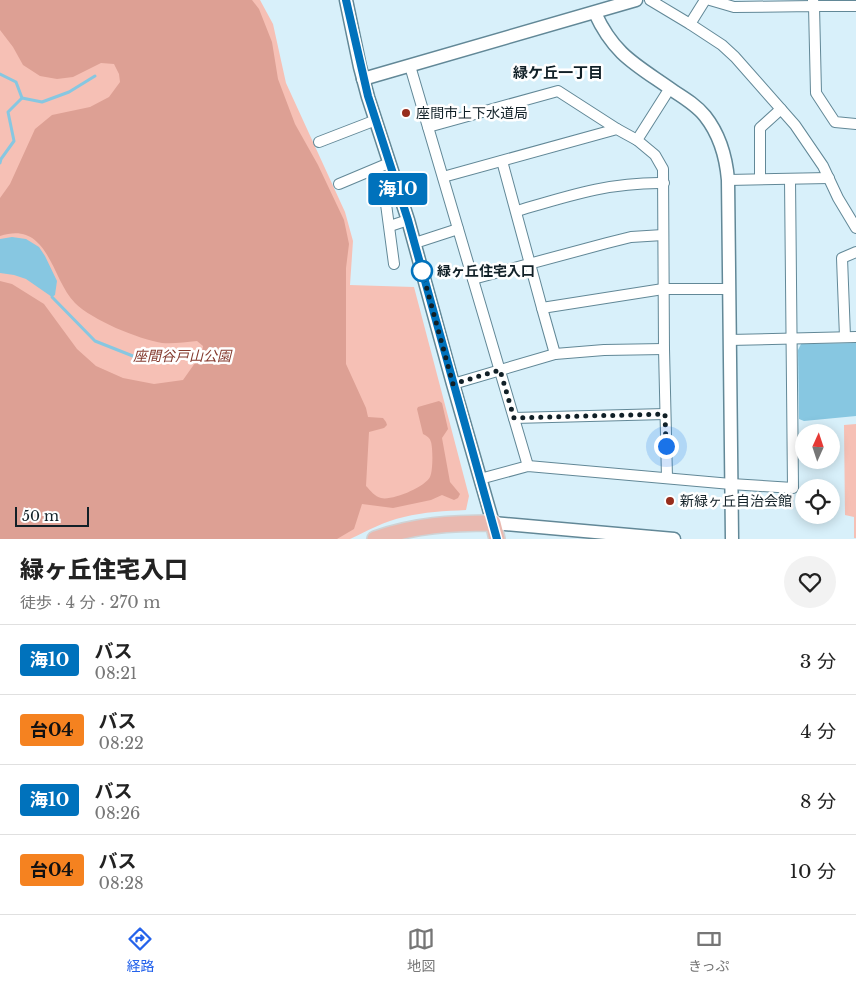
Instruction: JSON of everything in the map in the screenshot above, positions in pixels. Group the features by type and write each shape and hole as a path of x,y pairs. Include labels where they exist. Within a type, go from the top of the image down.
{"main road":[{"path":"375,539 402,531 441,524 493,523 498,539"}],"street":[{"path":"346,0 363,79 415,243 493,523 674,539"},
{"path":"363,79 636,0"},
{"path":"650,0 722,45 735,57 795,125 823,166 838,198 856,228"},
{"path":"690,24 705,0"},
{"path":"710,0 734,7 759,4 814,3 856,6"},
{"path":"814,3 816,93 835,122 856,124"},
{"path":"595,13 603,31 620,52 637,67 694,105 705,116 718,136 726,160 728,180 732,539"},
{"path":"410,66 528,466"},
{"path":"637,140 670,88"},
{"path":"428,127 558,91 637,140 655,155 663,168 664,183 663,289 667,478"},
{"path":"760,179 760,128 781,109"},
{"path":"319,142 376,120"},
{"path":"443,178 617,128"},
{"path":"502,161 555,354"},
{"path":"340,184 390,163"},
{"path":"728,180 829,178"},
{"path":"480,479 528,466 793,488 790,179"},
{"path":"517,212 608,186 664,183"},
{"path":"384,189 394,264"},
{"path":"390,226 408,220"},
{"path":"415,243 458,229"},
{"path":"473,279 631,237 663,236"},
{"path":"845,337 842,258 856,252"},
{"path":"542,308 663,289 729,289"},
{"path":"729,340 856,337"},
{"path":"453,384 555,354 604,350 664,349"},
{"path":"514,418 665,414"}],"green space":[{"name":"座間谷戸山公園","path":"0,0 260,0 273,24 286,83 345,212 353,241 350,285 414,287 469,496 466,510 412,515 376,526 350,539 0,539"},
{"path":"856,424 856,538 854,538 854,517 845,515 844,425"}],"shaded area":[{"name":"座間谷戸山公園","path":"0,0 252,0 259,9 272,42 278,79 295,124 318,165 344,220 349,244 346,268 346,364 366,408 368,417 383,418 387,425 384,428 369,432 366,486 377,496 386,498 408,492 427,481 432,470 432,445 429,438 423,434 417,409 418,407 439,401 442,403 448,429 442,438 450,482 460,494 458,498 454,500 442,495 431,500 393,508 362,504 354,529 337,539 0,539 0,281 12,284 44,304 77,349 96,366 123,378 154,384 183,380 202,353 203,346 197,341 162,343 152,341 128,333 92,316 75,303 67,293 47,254 39,244 29,236 16,233 0,236 0,198 10,184 35,129 52,115 90,107 109,97 120,82 119,74 114,64 101,63 73,77 57,79 40,76 23,65 13,47 0,30"}],"water":[{"path":"12,237 26,239 39,247 57,281 55,295 52,297 26,279 0,273 0,239"},
{"path":"856,343 856,416 804,421 799,419 798,350 801,344"}],"waterway":[{"path":"0,74 16,82 22,98 8,112 14,141 0,163"},
{"path":"22,98 42,102 69,92 95,76"},
{"path":"52,297 95,341 148,362"}],"bus line":[{"name":"海10","path":"346,0 368,96 408,220 497,539"}],"place":[{"name":"座間市上下水道局","path":"406,113"},
{"name":"緑ヶ丘住宅入口","path":"422,271"},
{"name":"新緑ヶ丘自治会館","path":"670,501"}],"district":[{"name":"緑ケ丘一丁目","path":"558,72"}],"route":[{"path":"422,271 453,384 500,370 514,418 665,414 666,446"}]}
